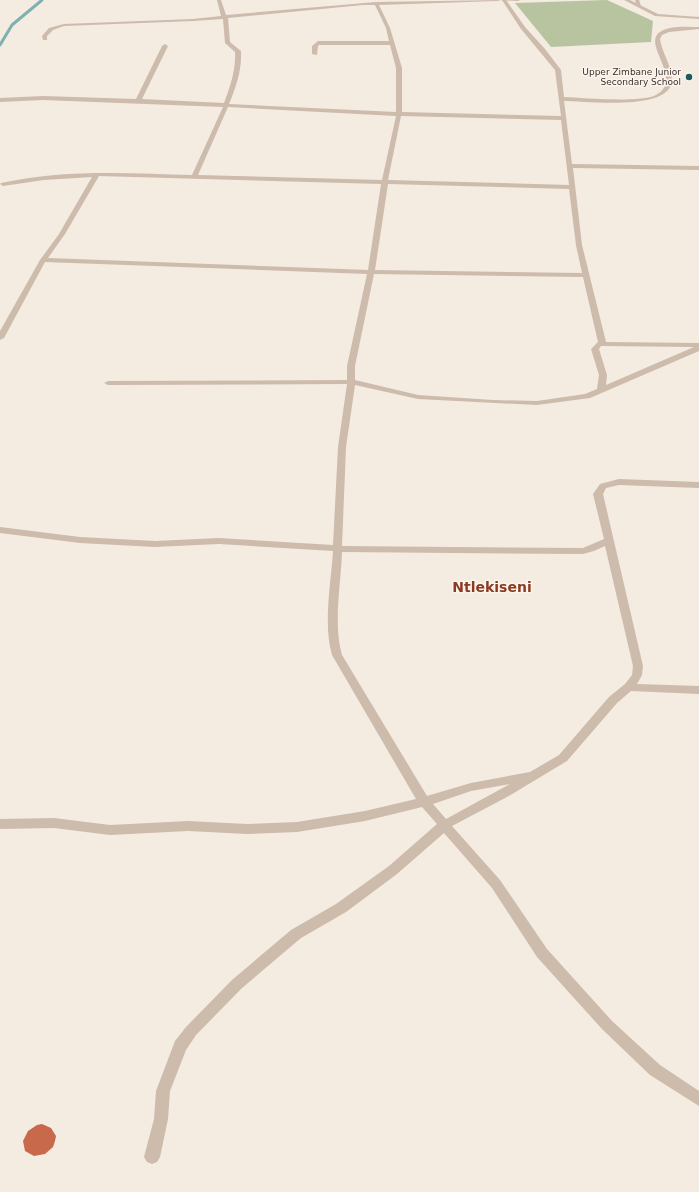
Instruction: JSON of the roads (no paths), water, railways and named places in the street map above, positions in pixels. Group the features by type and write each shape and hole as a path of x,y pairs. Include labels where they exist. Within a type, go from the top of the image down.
{"street":[{"path":"195,175 233,86 239,57 238,51 228,43 225,17 219,0"},
{"path":"504,0 523,28 556,66 563,99 571,186 585,275 602,343"},
{"path":"45,39 44,36 48,31 64,25 144,23 225,17 362,2 518,0"},
{"path":"626,0 657,15 699,18"},
{"path":"637,0 639,5"},
{"path":"376,3 388,28 399,68 399,114 385,182 371,272 351,366 351,382 344,427 336,585 333,607 334,645 358,692 424,802 496,884 542,953 607,1025 655,1070 699,1099"},
{"path":"563,99 637,100 658,96 665,91 669,83 669,78 663,56 656,41 657,38 660,34 671,31 699,28"},
{"path":"315,54 315,46 318,43 391,43"},
{"path":"138,101 165,46"},
{"path":"0,100 43,98 205,103 224,106 399,114 565,118"},
{"path":"570,166 699,168"},
{"path":"0,338 43,260 62,234 98,174"},
{"path":"3,184 44,178 98,174 195,175 385,182 571,186"},
{"path":"43,260 371,272 585,275"},
{"path":"601,390 603,375 595,349 602,343 699,347"},
{"path":"108,383 351,382 418,397 517,404 537,403 587,396 699,347"},
{"path":"152,1157 161,1118 163,1091 180,1046 191,1032 237,984 291,938 340,908 393,870 444,826 539,774 563,758 613,700 629,687 637,675 638,666 609,540 598,500 599,490 604,486 619,482 699,485"},
{"path":"0,530 80,540 155,544 219,541 370,550 583,551 591,550 609,540"},
{"path":"629,687 699,690"},
{"path":"0,824 54,823 110,830 188,826 247,829 296,827 365,816 424,802 471,787 539,774"}],"waterway":[{"path":"0,45 12,25 42,0"}],"place":[{"name":"Upper Zimbane Junior Secondary School","path":"689,77"}],"district":[{"name":"Ntlekiseni","path":"492,587"}]}
